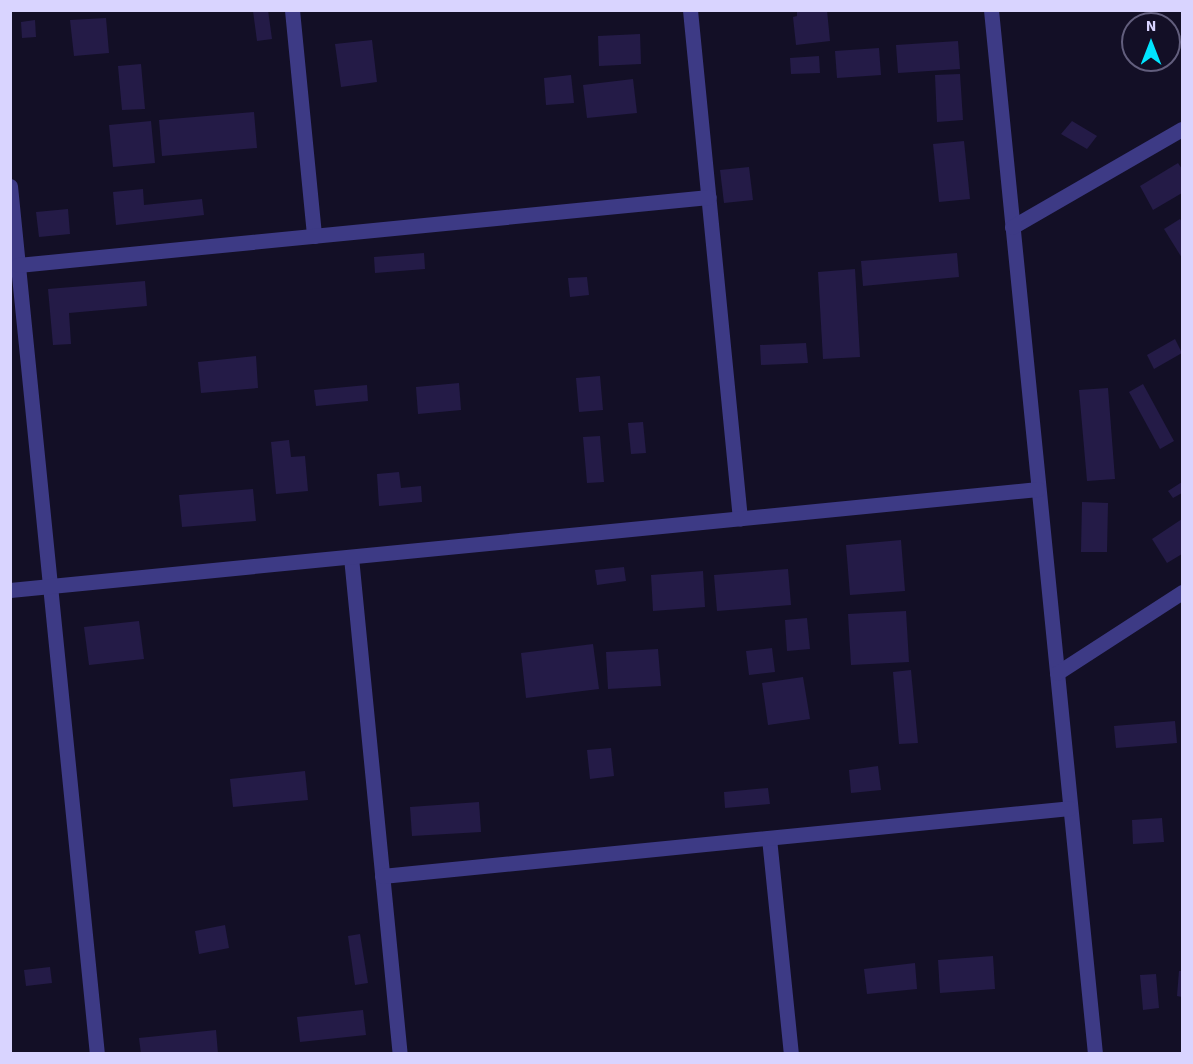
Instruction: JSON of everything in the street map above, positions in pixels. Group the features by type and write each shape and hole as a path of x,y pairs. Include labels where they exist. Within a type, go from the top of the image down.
{"street":[{"path":"292,10 314,236"},
{"path":"690,10 740,519"},
{"path":"991,10 1095,1053"},
{"path":"1012,227 1182,129"},
{"path":"10,186 97,1053"},
{"path":"18,265 709,197"},
{"path":"10,590 1038,489"},
{"path":"351,557 400,1053"},
{"path":"1057,673 1182,592"},
{"path":"382,876 1070,808"},
{"path":"769,838 791,1053"}],"building":[{"path":"268,10 272,39 257,41 253,11"},
{"path":"797,10 827,10 830,41 796,45 793,17 797,16"},
{"path":"106,18 109,53 74,56 70,20"},
{"path":"35,20 36,37 22,38 21,22"},
{"path":"640,34 641,64 599,66 598,36"},
{"path":"372,40 377,82 341,87 335,44"},
{"path":"958,41 960,69 898,73 896,45"},
{"path":"879,48 881,75 837,78 835,51"},
{"path":"819,56 820,73 791,74 790,58"},
{"path":"141,64 145,109 122,110 118,66"},
{"path":"960,74 963,120 937,122 935,75"},
{"path":"571,75 574,103 546,105 544,78"},
{"path":"633,79 637,113 587,118 583,85"},
{"path":"254,112 257,148 162,156 159,120"},
{"path":"151,121 155,163 113,167 109,125"},
{"path":"1072,121 1097,136 1087,149 1061,134"},
{"path":"964,141 970,199 939,202 933,144"},
{"path":"1178,163 1182,169 1182,193 1153,210 1140,186"},
{"path":"749,167 753,200 724,203 720,170"},
{"path":"143,189 144,205 202,199 204,215 116,225 113,192"},
{"path":"68,209 70,234 39,237 36,212"},
{"path":"1180,219 1182,222 1182,258 1164,229"},
{"path":"424,253 425,269 375,273 374,257"},
{"path":"957,253 959,277 863,286 861,261"},
{"path":"855,269 860,357 823,359 818,272"},
{"path":"587,277 589,295 570,297 568,278"},
{"path":"145,281 147,306 69,313 71,344 53,345 48,289"},
{"path":"1175,339 1182,353 1154,369 1147,355"},
{"path":"806,343 808,363 761,365 760,345"},
{"path":"256,356 258,388 201,393 198,362"},
{"path":"600,376 603,410 579,412 576,378"},
{"path":"459,383 461,410 418,414 416,387"},
{"path":"1143,384 1174,441 1160,449 1129,392"},
{"path":"367,385 368,401 316,406 314,390"},
{"path":"1108,388 1115,479 1087,481 1079,390"},
{"path":"643,422 646,453 631,454 628,423"},
{"path":"600,436 604,482 587,483 583,437"},
{"path":"289,440 291,457 305,456 308,491 276,494 271,442"},
{"path":"399,472 401,488 421,486 422,502 379,506 377,474"},
{"path":"1182,482 1182,493 1173,498 1168,491"},
{"path":"253,489 256,521 182,527 179,495"},
{"path":"1082,502 1108,503 1107,552 1081,552"},
{"path":"1182,519 1182,554 1167,563 1152,539"},
{"path":"901,540 905,591 850,595 846,545"},
{"path":"624,567 626,581 597,585 595,570"},
{"path":"788,569 791,605 717,611 714,575"},
{"path":"703,571 705,607 653,611 651,575"},
{"path":"906,611 909,662 851,665 848,614"},
{"path":"807,618 810,649 787,651 785,620"},
{"path":"139,621 144,659 89,665 84,627"},
{"path":"593,644 599,689 526,698 521,653"},
{"path":"772,648 775,672 749,675 746,651"},
{"path":"658,649 661,686 608,689 606,652"},
{"path":"911,670 918,743 899,744 893,672"},
{"path":"803,677 810,719 768,725 762,683"},
{"path":"1175,721 1177,743 1116,748 1114,726"},
{"path":"611,748 614,776 590,779 587,750"},
{"path":"878,766 881,790 851,793 849,770"},
{"path":"305,771 308,800 233,807 230,779"},
{"path":"768,788 770,804 725,808 724,792"},
{"path":"479,802 481,832 412,836 410,807"},
{"path":"1162,818 1164,842 1133,844 1132,820"},
{"path":"225,925 229,948 199,954 195,931"},
{"path":"360,934 368,983 355,985 348,936"},
{"path":"993,956 995,989 940,993 938,960"},
{"path":"915,963 917,989 867,994 864,969"},
{"path":"50,967 52,983 26,986 24,970"},
{"path":"1179,971 1182,971 1182,997 1177,996"},
{"path":"1156,974 1159,1008 1143,1010 1140,975"},
{"path":"363,1010 366,1035 300,1042 297,1017"},
{"path":"216,1030 218,1054 141,1054 139,1038"}]}
